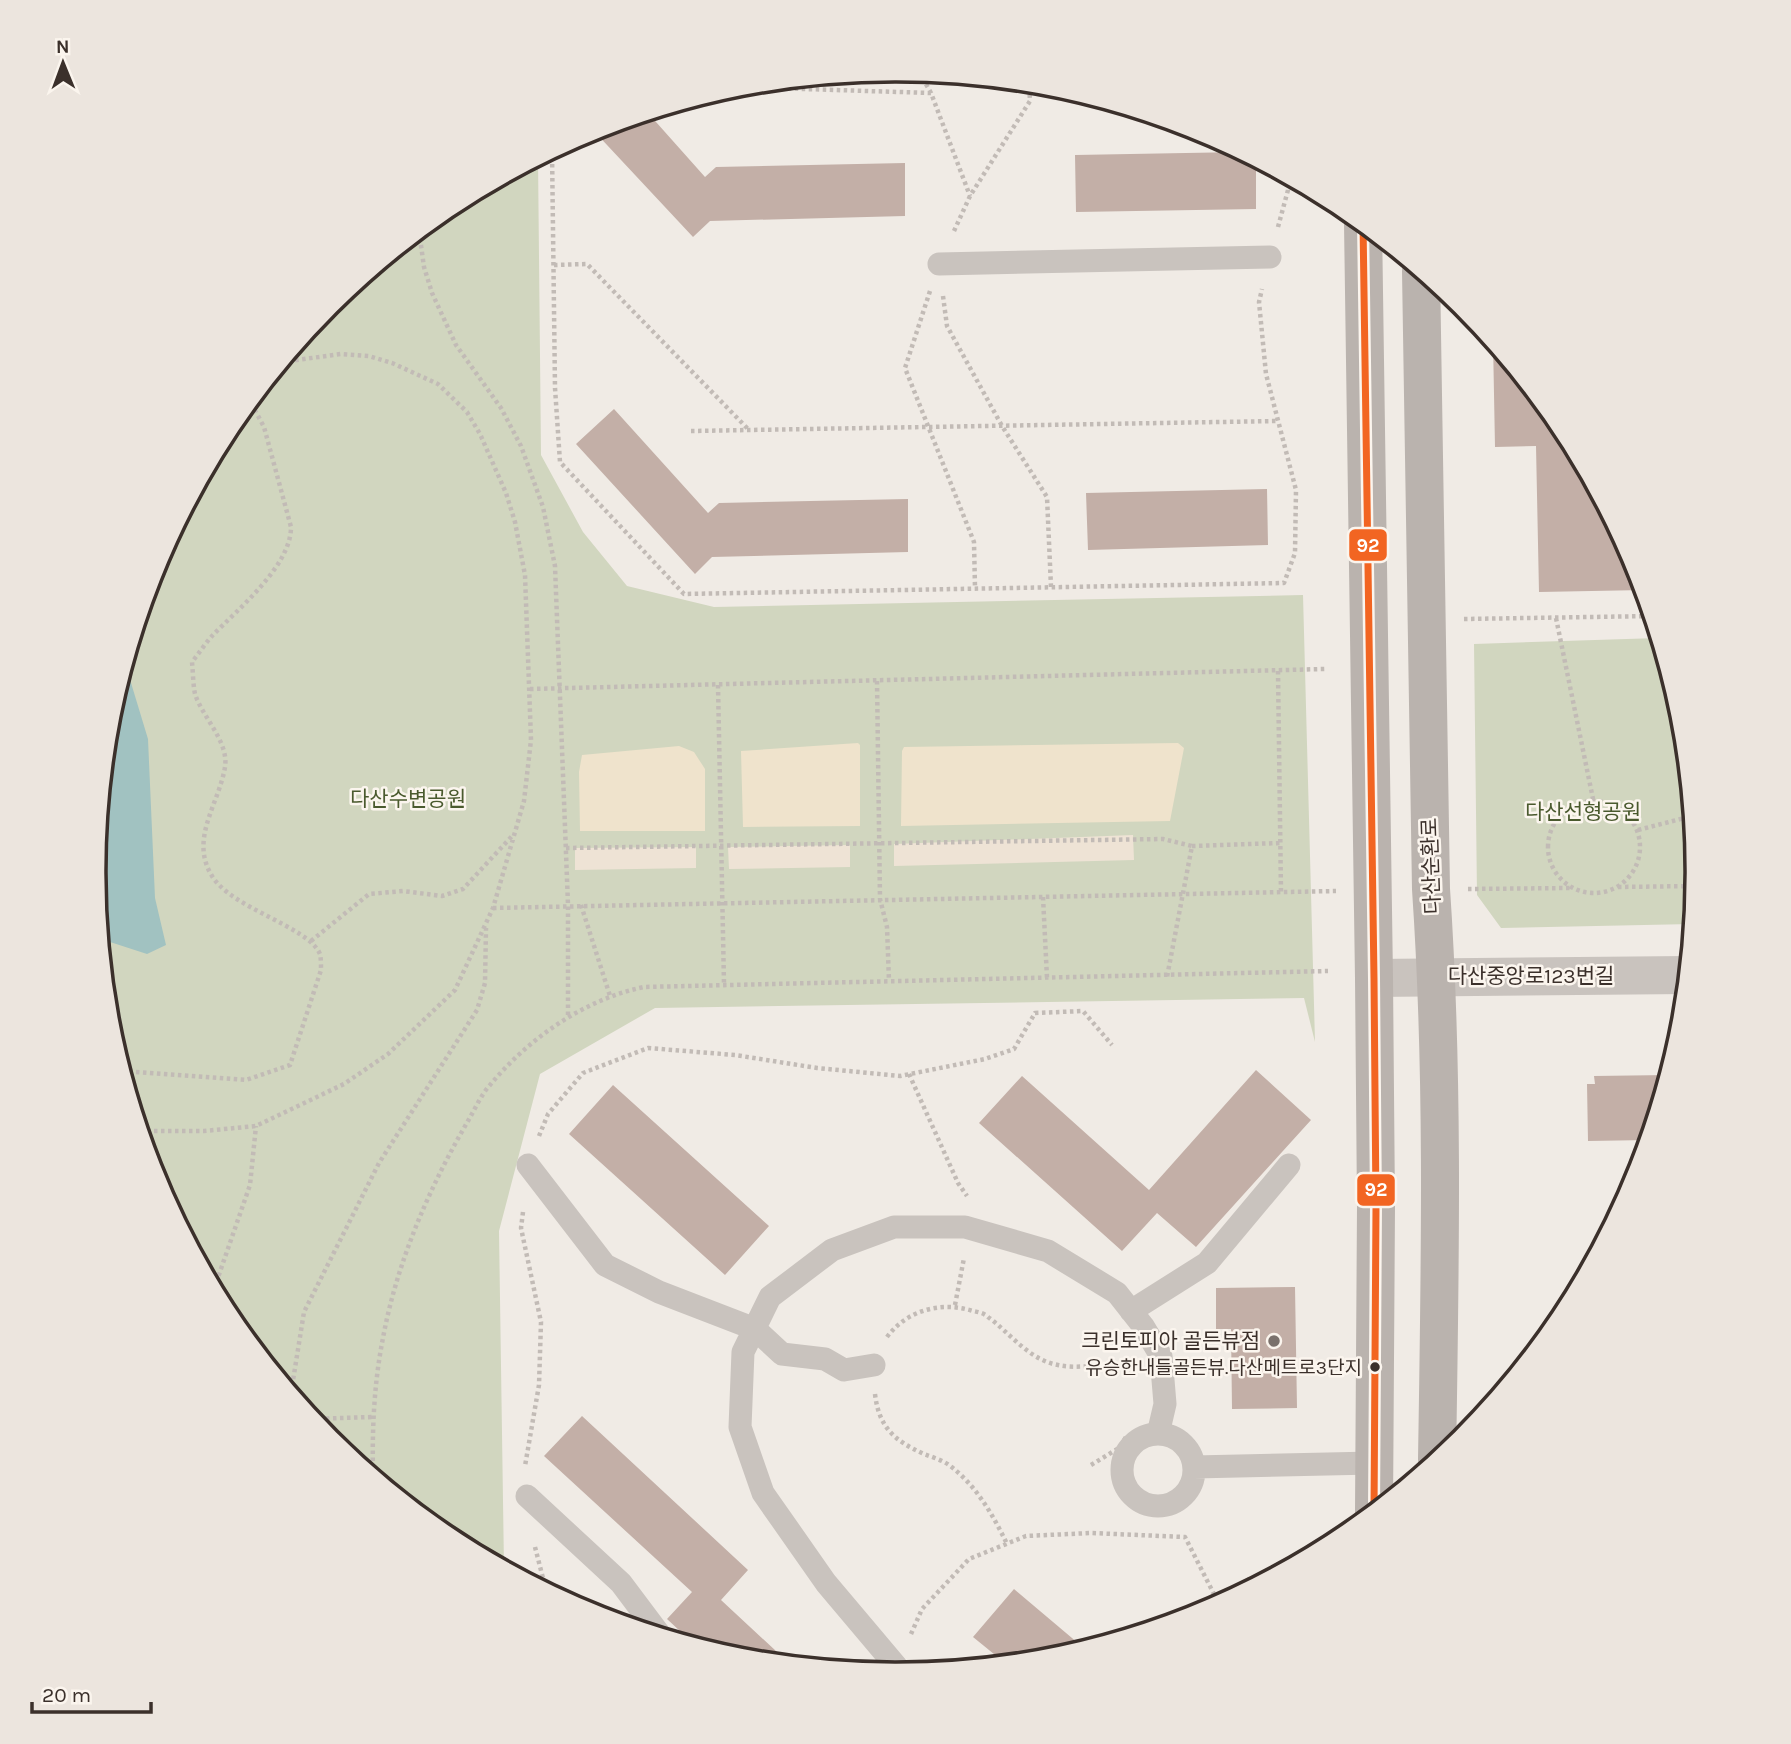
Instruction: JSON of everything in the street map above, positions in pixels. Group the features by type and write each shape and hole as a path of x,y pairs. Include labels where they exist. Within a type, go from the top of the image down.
{"street":[{"path":"1363,236 1374,978 1376,1290 1374,1501"},
{"name":"다산순환로","path":"1421,283 1431,889 1437,976 1440,1308 1437,1446"},
{"name":"다산중앙로123번길","path":"1374,978 1678,975"}],"lane":[{"path":"939,264 1270,257"},
{"path":"528,1165 605,1265 659,1292 755,1329 782,1354 825,1359 844,1370 874,1365"},
{"path":"1132,1311 1207,1263 1289,1165"},
{"path":"891,1662 826,1583 763,1493 740,1427 744,1352 770,1297 832,1250 894,1227 969,1228 1048,1251 1117,1293 1161,1356 1166,1404 1158,1434"},
{"path":"1158,1434 1171,1436 1183,1443 1194,1467 1193,1480 1187,1492 1165,1505 1152,1506 1129,1492 1122,1467 1126,1454 1134,1443 1158,1434"},
{"path":"1194,1467 1373,1463"},
{"path":"527,1496 621,1583 652,1623"}],"path":[{"path":"925,83 970,196"},
{"path":"790,89 930,93"},
{"path":"975,589 974,542 905,368 939,264 970,196 1030,102 1030,94"},
{"path":"552,161 555,388 560,462 684,594 1284,583 1295,553 1296,490 1266,374 1259,302 1289,187"},
{"path":"420,241 424,267 432,293 456,345 501,408 521,446 543,507 555,566 568,905 568,1017"},
{"path":"554,265 587,264 749,430"},
{"path":"939,264 947,326 1002,426 1047,497 1051,587"},
{"path":"150,1131 204,1131 256,1126 344,1084 388,1054 455,990 493,908 524,801 531,740 525,575 515,522 494,461 467,412 438,384 410,370 369,356 341,354 294,360"},
{"path":"132,1072 246,1080 290,1065 321,970 320,955 311,941 231,896 212,876 203,848 206,825 225,766 223,746 195,693 192,662 260,586 291,540 291,527 264,428 255,411"},
{"path":"691,431 1278,421"},
{"path":"1460,619 1642,616"},
{"path":"1556,618 1593,800"},
{"path":"530,690 1325,669"},
{"path":"1278,670 1281,893"},
{"path":"877,681 880,900 887,927 888,981"},
{"path":"718,685 724,984"},
{"path":"1593,800 1608,802 1623,810 1638,830 1641,851 1637,867 1628,880 1601,893 1586,893 1572,888 1560,879 1548,852 1548,837 1554,823 1564,811 1577,803 1593,800"},
{"path":"1638,830 1684,819"},
{"path":"311,941 369,894 403,891 442,896 463,889 515,833"},
{"path":"566,848 1163,839 1192,846 1280,843"},
{"path":"1167,976 1192,846"},
{"path":"1617,887 1685,886"},
{"path":"1463,889 1572,888"},
{"path":"493,908 1339,891"},
{"path":"1043,897 1047,978"},
{"path":"580,905 610,996"},
{"path":"293,1382 304,1312 379,1163 477,1010 485,983 486,924"},
{"path":"373,1464 372,1417 383,1337 401,1270 422,1208 460,1134 489,1086 534,1041 568,1017 610,996 644,987 1328,971"},
{"path":"543,1578 527,1518 525,1458 539,1385 541,1322 521,1228 528,1165 548,1114 583,1073 648,1048 735,1055 900,1076 985,1059 1014,1049 1035,1013 1083,1011 1112,1045"},
{"path":"909,1074 958,1183 973,1205 955,1305"},
{"path":"218,1277 250,1185 256,1126"},
{"path":"1006,1544 994,1518 977,1493 948,1464 897,1441 877,1411 872,1374 877,1350 895,1326 927,1308 955,1305 986,1315 1030,1352 1058,1365 1117,1362 1131,1375 1134,1387"},
{"path":"326,1419 372,1417"},
{"path":"1091,1465 1119,1448 1133,1426"},
{"path":"1091,1533 1092,1523"},
{"path":"901,1662 922,1609 969,1559 1026,1536 1091,1533 1185,1537 1214,1594"}],"green space":[{"name":"다산수변공원","path":"538,168 541,455 583,532 627,586 714,607 1303,595 1315,1042 1304,998 655,1008 540,1074 499,1231 504,1558 415,1499 375,1466 302,1393 239,1311 187,1221 148,1126 121,1026 107,924 107,820 121,718 148,618 187,523 239,433 302,351 375,278 457,215"},
{"name":"다산선형공원","path":"1649,638 1670,718 1678,769 1684,820 1684,924 1501,928 1477,895 1474,644"}],"sand":[{"path":"858,743 860,826 743,827 741,751"},
{"path":"1178,743 1184,748 1170,821 901,826 904,747"},
{"path":"679,746 694,752 705,769 705,831 580,831 579,772 582,755"}],"shaded area":[{"path":"1133,835 1134,860 894,866 894,844"},
{"path":"850,845 850,867 729,869 728,847"},
{"path":"696,847 696,868 575,870 575,848"}],"water":[{"path":"130,680 148,739 155,898 166,945 147,954 109,942 107,924 107,820 121,718"}],"building":[{"path":"654,120 705,177 716,167 905,163 905,216 710,221 693,237 601,139"},
{"path":"1220,152 1256,170 1256,209 1076,212 1075,155"},
{"path":"1493,356 1552,433 1579,477 1604,523 1633,590 1539,592 1536,446 1495,447"},
{"path":"614,409 708,513 719,503 908,499 908,552 712,557 695,574 576,444"},
{"path":"1267,489 1268,545 1088,550 1086,493"},
{"path":"1256,1070 1311,1120 1196,1247 1157,1213 1122,1251 979,1123 1022,1076 1149,1190"},
{"path":"1658,1075 1638,1140 1588,1141 1587,1084 1595,1084 1594,1076"},
{"path":"613,1085 769,1226 725,1275 569,1134"},
{"path":"1295,1287 1297,1408 1232,1409 1231,1329 1216,1329 1216,1288"},
{"path":"582,1416 748,1570 721,1600 778,1653 741,1647 681,1632 667,1619 692,1592 544,1456"},
{"path":"1014,1589 1075,1641 996,1655 973,1637"}],"transit line":[{"name":"92","path":"1363,236 1376,1207 1374,1500"}],"place":[{"name":"크린토피아 골든뷰점","path":"1274,1341"},
{"name":"유승한내들골든뷰.다산메트로3단지","path":"1375,1367"}]}
